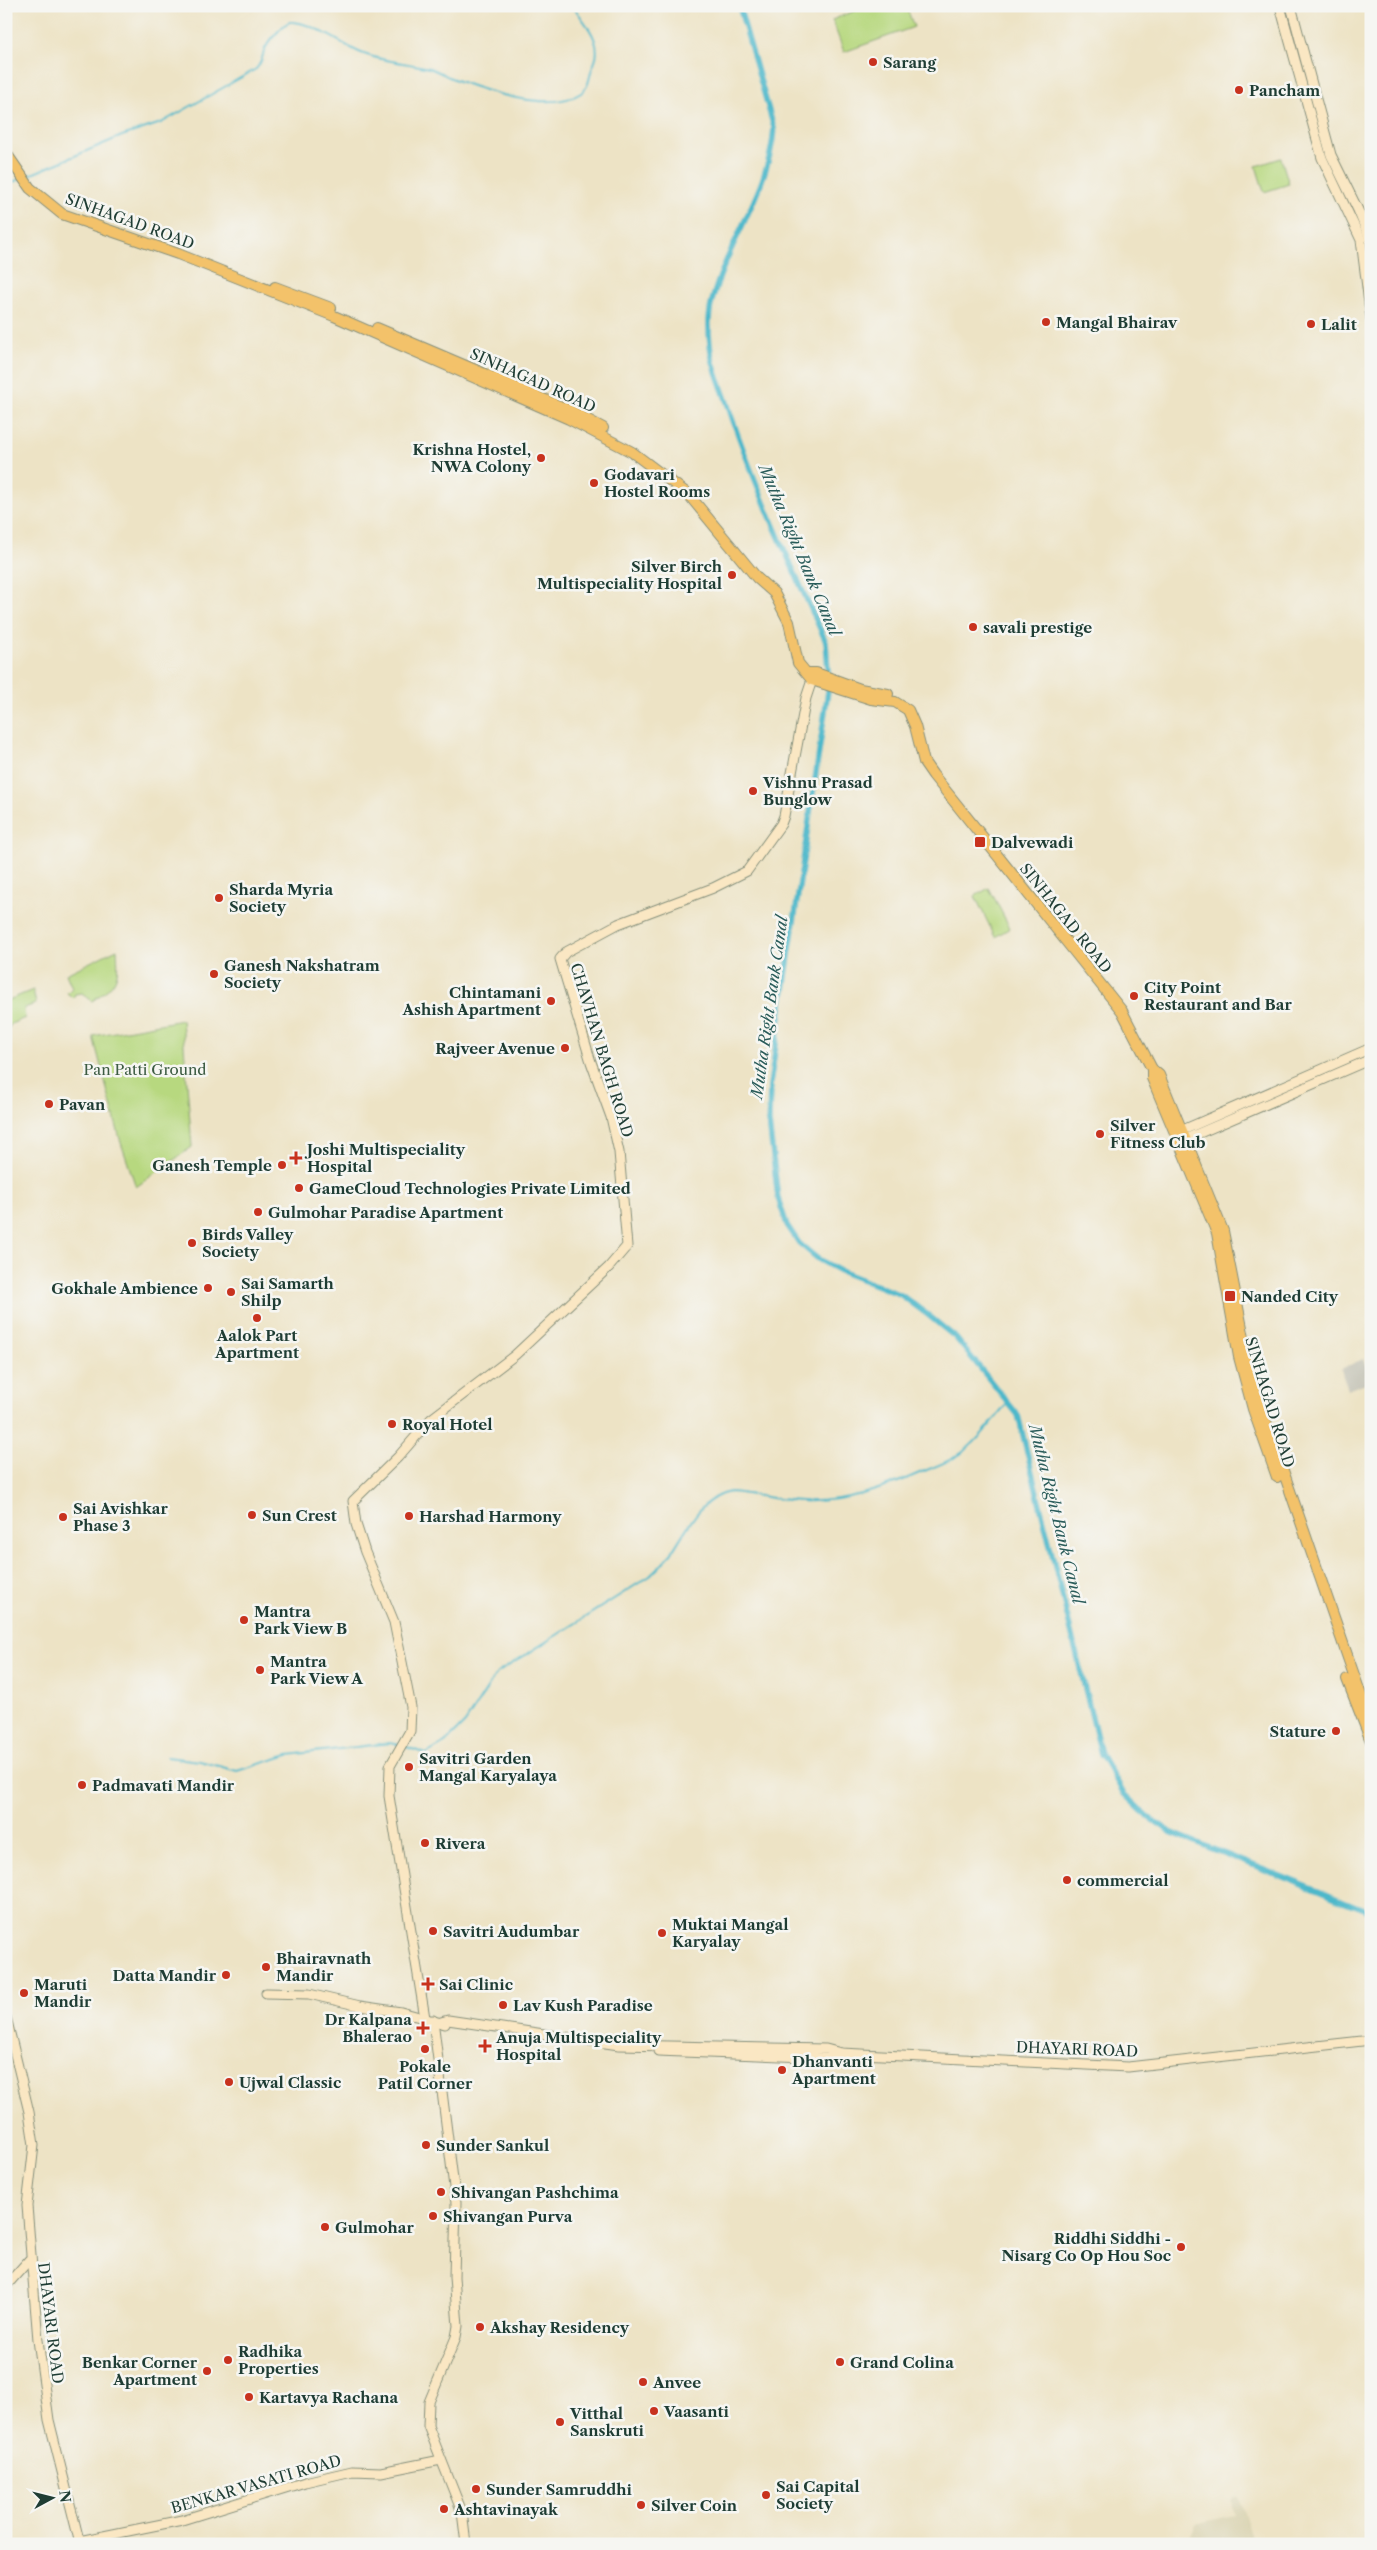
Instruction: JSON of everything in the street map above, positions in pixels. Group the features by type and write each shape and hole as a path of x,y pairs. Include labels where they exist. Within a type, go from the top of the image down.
{"main road":[{"name":"SINHAGAD ROAD","path":"8,156 30,188 62,214 238,277 261,282 347,315 570,410 643,452 688,487 762,575 766,585 785,611 796,657 814,678 871,696 904,698 916,711 927,750 929,768 975,829 1122,1011 1152,1069 1152,1078 1181,1136 1220,1232 1228,1270 1234,1337 1361,1720 1371,1741"},
{"name":"SINHAGAD ROAD","path":"1304,1545 1371,1724"}],"street":[{"path":"1280,6 1322,158 1361,240 1371,319"},
{"path":"1291,6 1331,155 1358,210 1371,242"},
{"name":"CHAVHAN BAGH ROAD","path":"433,2020 389,1796 390,1766 407,1737 412,1722 411,1707 394,1622 365,1552 356,1524 352,1501 398,1457 431,1419 515,1355 609,1267 627,1246 619,1152 611,1118 591,1062 560,959 566,952 618,924 713,888 747,872 781,824 793,774 806,698 814,678"},
{"path":"1284,1092 1371,1048"},
{"path":"1181,1136 1284,1092 1371,1058"},
{"name":"DHAYARI ROAD","path":"266,1994 308,1994 433,2020 448,2020 619,2044 826,2049 841,2053 1128,2067 1371,2040"},
{"name":"DHAYARI ROAD","path":"6,2017 30,2112 34,2145 26,2206 30,2260 49,2420 80,2542"},
{"path":"433,2020 456,2203 454,2277 458,2326 456,2337 430,2402 428,2426 462,2512 466,2544"},
{"path":"6,2286 30,2260"},
{"name":"BENKAR VASATI ROAD","path":"80,2542 182,2520 306,2482 352,2471 381,2472 441,2460"}],"shaded area":[{"path":"1363,1359 1371,1381 1347,1390 1341,1369"},
{"path":"1239,2497 1254,2544 1190,2544 1189,2539 1196,2524 1234,2515 1232,2498"}],"green space":[{"path":"867,6 906,6 914,27 844,52 832,20"},
{"path":"1281,158 1289,184 1264,192 1256,166"},
{"path":"989,888 1010,928 995,937 975,896"},
{"path":"117,949 117,974 112,985 107,990 92,1001 82,993 75,994 73,998 67,993 72,988 66,974"},
{"path":"33,990 36,1004 24,1008 25,1018 11,1024 6,1032 6,1001"},
{"name":"Pan Patti Ground","path":"182,1020 192,1147 136,1187 121,1143 93,1036"}],"waterway":[{"path":"27,176 122,136 161,123 256,69 269,42 280,29 290,22 306,25 367,55 429,68 453,79 501,95 536,101 568,99 581,93 586,88 597,50 592,34 573,6"},
{"name":"Mutha Right Bank Canal","path":"739,6 774,128 771,151 765,173 727,258 712,301 709,337 716,372 751,470 826,642 829,684 770,1085 769,1122 778,1198 787,1225 799,1243 818,1259 840,1271 901,1295 928,1315 955,1337 1018,1415 1101,1754 1124,1794 1148,1817 1170,1832 1371,1912"},
{"path":"6,185 20,179"},
{"path":"404,1746 426,1754 445,1743 465,1723 497,1673 650,1576 669,1556 694,1517 719,1495 730,1492 792,1500 817,1501 863,1494 893,1484 959,1455 980,1437 1009,1402"},
{"path":"167,1757 200,1761 237,1771 288,1755 390,1743 400,1745"}],"place":[{"name":"Sarang","path":"873,62"},
{"name":"Pancham","path":"1239,90"},
{"name":"Mangal Bhairav","path":"1046,322"},
{"name":"Lalit","path":"1311,324"},
{"name":"Krishna Hostel, NWA Colony","path":"541,458"},
{"name":"Godavari Hostel Rooms","path":"594,483"},
{"name":"Silver Birch Multispeciality Hospital","path":"732,575"},
{"name":"savali prestige","path":"973,627"},
{"name":"Vishnu Prasad Bunglow","path":"753,791"},
{"name":"Dalvewadi","path":"980,842"},
{"name":"Sharda Myria Society","path":"219,898"},
{"name":"Ganesh Nakshatram Society","path":"214,974"},
{"name":"City Point Restaurant and Bar","path":"1134,996"},
{"name":"Chintamani Ashish Apartment","path":"551,1001"},
{"name":"Rajveer Avenue","path":"565,1048"},
{"name":"Pavan","path":"49,1104"},
{"name":"Silver Fitness Club","path":"1100,1134"},
{"name":"Joshi Multispeciality Hospital","path":"296,1158"},
{"name":"Ganesh Temple","path":"282,1165"},
{"name":"GameCloud Technologies Private Limited","path":"299,1188"},
{"name":"Gulmohar Paradise Apartment","path":"258,1212"},
{"name":"Birds Valley Society","path":"192,1243"},
{"name":"Gokhale Ambience","path":"208,1288"},
{"name":"Sai Samarth Shilp","path":"231,1292"},
{"name":"Nanded City","path":"1230,1296"},
{"name":"Aalok Part Apartment","path":"257,1318"},
{"name":"Royal Hotel","path":"392,1424"},
{"name":"Sun Crest","path":"252,1515"},
{"name":"Harshad Harmony","path":"409,1516"},
{"name":"Sai Avishkar Phase 3","path":"63,1517"},
{"name":"Mantra Park View B","path":"244,1620"},
{"name":"Mantra Park View A","path":"260,1670"},
{"name":"Stature","path":"1336,1731"},
{"name":"Savitri Garden Mangal Karyalaya","path":"409,1767"},
{"name":"Padmavati Mandir","path":"82,1785"},
{"name":"Rivera","path":"425,1843"},
{"name":"commercial","path":"1067,1880"},
{"name":"Savitri Audumbar","path":"433,1931"},
{"name":"Muktai Mangal Karyalay","path":"662,1933"},
{"name":"Bhairavnath Mandir","path":"266,1967"},
{"name":"Datta Mandir","path":"226,1975"},
{"name":"Sai Clinic","path":"428,1984"},
{"name":"Maruti Mandir","path":"24,1993"},
{"name":"Lav Kush Paradise","path":"503,2005"},
{"name":"Dr Kalpana Bhalerao","path":"423,2028"},
{"name":"Anuja Multispeciality Hospital","path":"485,2046"},
{"name":"Pokale Patil Corner","path":"425,2049"},
{"name":"Dhanvanti Apartment","path":"782,2070"},
{"name":"Ujwal Classic","path":"229,2082"},
{"name":"Sunder Sankul","path":"426,2145"},
{"name":"Shivangan Pashchima","path":"441,2192"},
{"name":"Shivangan Purva","path":"433,2216"},
{"name":"Gulmohar","path":"325,2227"},
{"name":"Riddhi Siddhi - Nisarg Co Op Hou Soc","path":"1181,2247"},
{"name":"Akshay Residency","path":"480,2327"},
{"name":"Radhika Properties","path":"228,2360"},
{"name":"Grand Colina","path":"840,2362"},
{"name":"Benkar Corner Apartment","path":"207,2371"},
{"name":"Anvee","path":"643,2382"},
{"name":"Kartavya Rachana","path":"249,2397"},
{"name":"Vaasanti","path":"654,2411"},
{"name":"Vitthal Sanskruti","path":"560,2422"},
{"name":"Sunder Samruddhi","path":"476,2489"},
{"name":"Sai Capital Society","path":"766,2495"},
{"name":"Silver Coin","path":"641,2505"},
{"name":"Ashtavinayak","path":"444,2509"}]}
